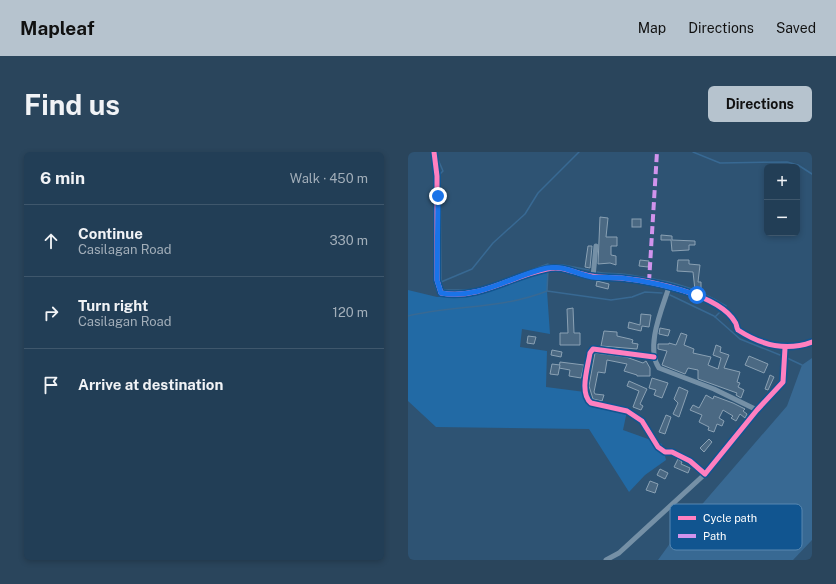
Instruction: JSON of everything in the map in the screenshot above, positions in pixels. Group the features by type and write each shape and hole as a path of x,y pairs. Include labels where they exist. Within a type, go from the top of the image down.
{"street":[{"path":"434,152 437,176 437,280 441,293 459,294 490,288 539,271 554,268 565,268 592,277 622,278 669,287 697,295 712,302 735,321 738,330 760,342 785,348 812,342"},
{"path":"592,277 596,246"},
{"path":"669,287 659,313 654,357 654,361 659,368 714,389 757,410"},
{"path":"672,504 705,474 757,410 783,382 785,348"},
{"path":"654,357 592,349 585,392 588,400 591,403 627,411 642,421 658,447 665,452 672,452 690,460 705,474"},
{"path":"606,560 619,553 670,506"}],"shaded area":[{"path":"548,269 547,291 550,334 522,329 520,347 547,351 546,387 585,392 587,400 627,411 623,430 662,444 666,460 645,475 629,492 589,429 436,427 408,401 408,290 437,297 457,296"},
{"path":"812,358 812,540 793,560 658,560 670,543 670,550 802,550 802,504 702,504 787,406 802,365"}],"building":[{"path":"600,217 608,218 606,237 617,237 617,246 611,246 611,255 616,256 616,265 610,263 598,264"},
{"path":"632,219 641,219 641,227 632,227"},
{"path":"661,235 672,236 672,240 695,241 695,245 689,245 689,250 672,251 671,240 661,240"},
{"path":"588,246 592,246 590,268 585,267"},
{"path":"640,260 649,261 648,267 639,266"},
{"path":"678,260 689,260 689,264 700,265 698,282 701,282 701,290 695,290 693,272 677,271"},
{"path":"597,281 609,284 608,289 596,286"},
{"path":"573,308 574,333 580,333 580,345 560,345 560,333 568,333 567,309"},
{"path":"641,314 651,315 649,327 642,326 641,331 628,328 629,322 640,325"},
{"path":"660,328 670,330 668,336 659,334"},
{"path":"604,331 617,332 617,336 633,340 632,343 638,344 637,349 601,346"},
{"path":"681,333 687,335 684,345 694,349 693,353 711,357 708,365 718,369 721,358 713,355 716,345 721,347 720,352 729,355 724,368 740,372 737,382 740,383 738,387 744,390 741,398 736,395 737,393 698,379 698,370 688,368 685,374 662,365 667,351 658,349 658,344 669,343 676,345"},
{"path":"528,336 536,337 534,344 527,343"},
{"path":"552,350 562,352 561,357 551,355"},
{"path":"595,353 626,357 643,363 646,361 650,368 650,376 637,376 624,371 627,364 607,360 605,373 598,372 594,392 595,394 604,395 602,401 593,399 589,386"},
{"path":"749,356 768,364 764,373 745,365"},
{"path":"560,362 584,365 581,378 569,376 570,370 559,368"},
{"path":"552,364 560,365 558,375 550,374"},
{"path":"770,375 774,377 768,390 765,389"},
{"path":"652,378 668,383 662,398 654,395 656,390 649,388"},
{"path":"629,381 647,389 640,404 643,406 641,410 633,407 639,391 627,386"},
{"path":"679,387 688,391 679,417 673,414 678,403 674,399"},
{"path":"706,395 713,399 714,396 745,409 743,411 747,414 745,418 740,414 736,421 731,418 733,416 723,410 719,418 724,421 722,426 717,424 714,432 708,430 709,427 699,422 702,415 690,410 693,405 699,408"},
{"path":"666,415 671,417 665,434 659,432"},
{"path":"709,439 712,442 704,452 700,448"},
{"path":"678,459 682,462 681,464 690,468 688,473 674,467"},
{"path":"660,469 668,473 665,479 657,475"},
{"path":"650,481 658,484 655,493 646,490"}],"waterway":[{"path":"437,157 443,171 440,174 441,282 472,269 493,243 525,214 538,193 579,152"},
{"path":"693,152 720,163 787,162 798,165 812,174"},
{"path":"523,273 548,264"},
{"path":"548,265 563,265 589,270"},
{"path":"408,316 443,310 496,304 530,297 547,291 548,270"},
{"path":"597,272 637,276 676,284 701,293 726,306"},
{"path":"491,285 514,276"},
{"path":"435,284 437,291"},
{"path":"444,290 471,290 488,286"},
{"path":"547,291 611,300 632,297 645,292 662,293"},
{"path":"670,295 714,316 740,339 780,355"},
{"path":"715,317 719,313"},
{"path":"787,358 802,365"}],"marked path":[{"path":"649,282 657,152"}],"cycle path":[{"path":"434,152 437,176 437,280 441,293 469,293 495,286 534,272 559,268 595,277 621,278 649,282 700,297 727,312 736,323 738,330 755,340 764,343 783,347 802,345 812,342"},
{"path":"654,357 593,349 590,353 585,380 587,399 591,403 627,411 642,421 658,447 665,452 672,452 690,461 705,474 757,410 783,382 785,348"}],"route":[{"path":"438,196 437,280 439,292 443,294 459,294 490,288 547,269 560,267 584,275 649,282 685,290 697,295"}]}
